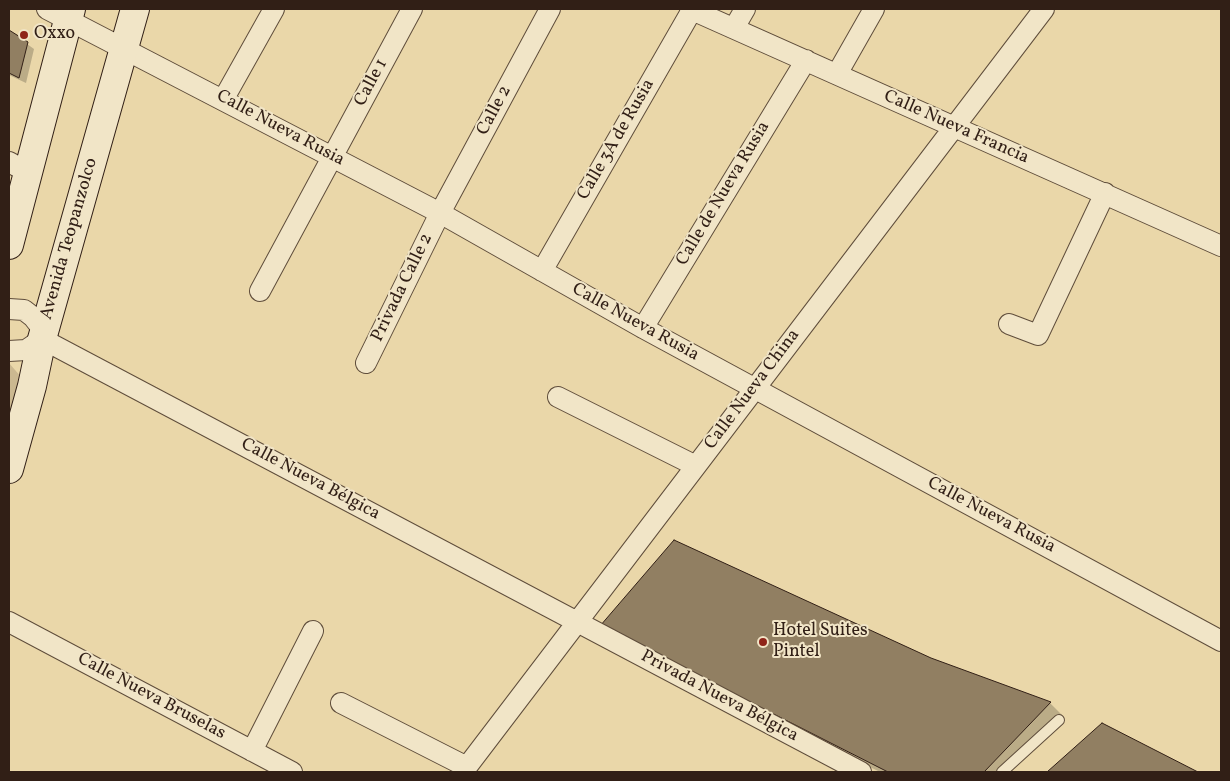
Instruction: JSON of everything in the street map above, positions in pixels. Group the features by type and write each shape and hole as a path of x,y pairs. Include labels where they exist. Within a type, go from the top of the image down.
{"main road":[{"name":"Avenida Teopanzolco","path":"9,469 32,386 42,339 135,9"},
{"path":"9,245 19,167 62,12"}],"street":[{"path":"223,100 274,9"},
{"name":"Calle 1","path":"260,291 412,9"},
{"name":"Calle 2","path":"440,213 550,9"},
{"name":"Calle Nueva Francia","path":"691,9 953,128 1105,193 1221,246"},
{"name":"Calle 3A de Rusia","path":"542,271 691,9"},
{"path":"734,28 745,9"},
{"path":"837,74 874,9"},
{"name":"Calle Nueva China","path":"465,769 1044,9"},
{"name":"Calle Nueva Rusia","path":"62,12 223,100 440,213 643,328 1221,641"},
{"name":"Calle de Nueva Rusia","path":"643,328 806,60"},
{"path":"1009,324 1030,334 1038,335 1105,193"},
{"name":"Privada Calle 2","path":"366,363 440,213"},
{"path":"9,309 24,310 34,317 40,326 42,339 26,350 9,351"},
{"name":"Calle Nueva Bélgica","path":"42,339 578,621"},
{"path":"558,397 700,460"},
{"path":"618,413 700,460"},
{"name":"Privada Nueva Bélgica","path":"578,621 861,772"},
{"name":"Calle Nueva Bruselas","path":"9,622 292,772"},
{"path":"252,751 313,631"},
{"path":"341,703 465,769"}],"lane":[{"path":"1002,772 1059,720"}],"shaded area":[{"path":"9,363 28,385 9,452"}],"building":[{"path":"9,30 28,42 19,78 9,73"},
{"name":"Hotel Suites Pintel","path":"674,540 931,658 1051,702 984,772 888,772 600,626"},
{"path":"1102,723 1198,772 1047,772"}],"place":[{"name":"Oxxo","path":"24,35"},
{"name":"Hotel Suites Pintel","path":"763,642"}]}
